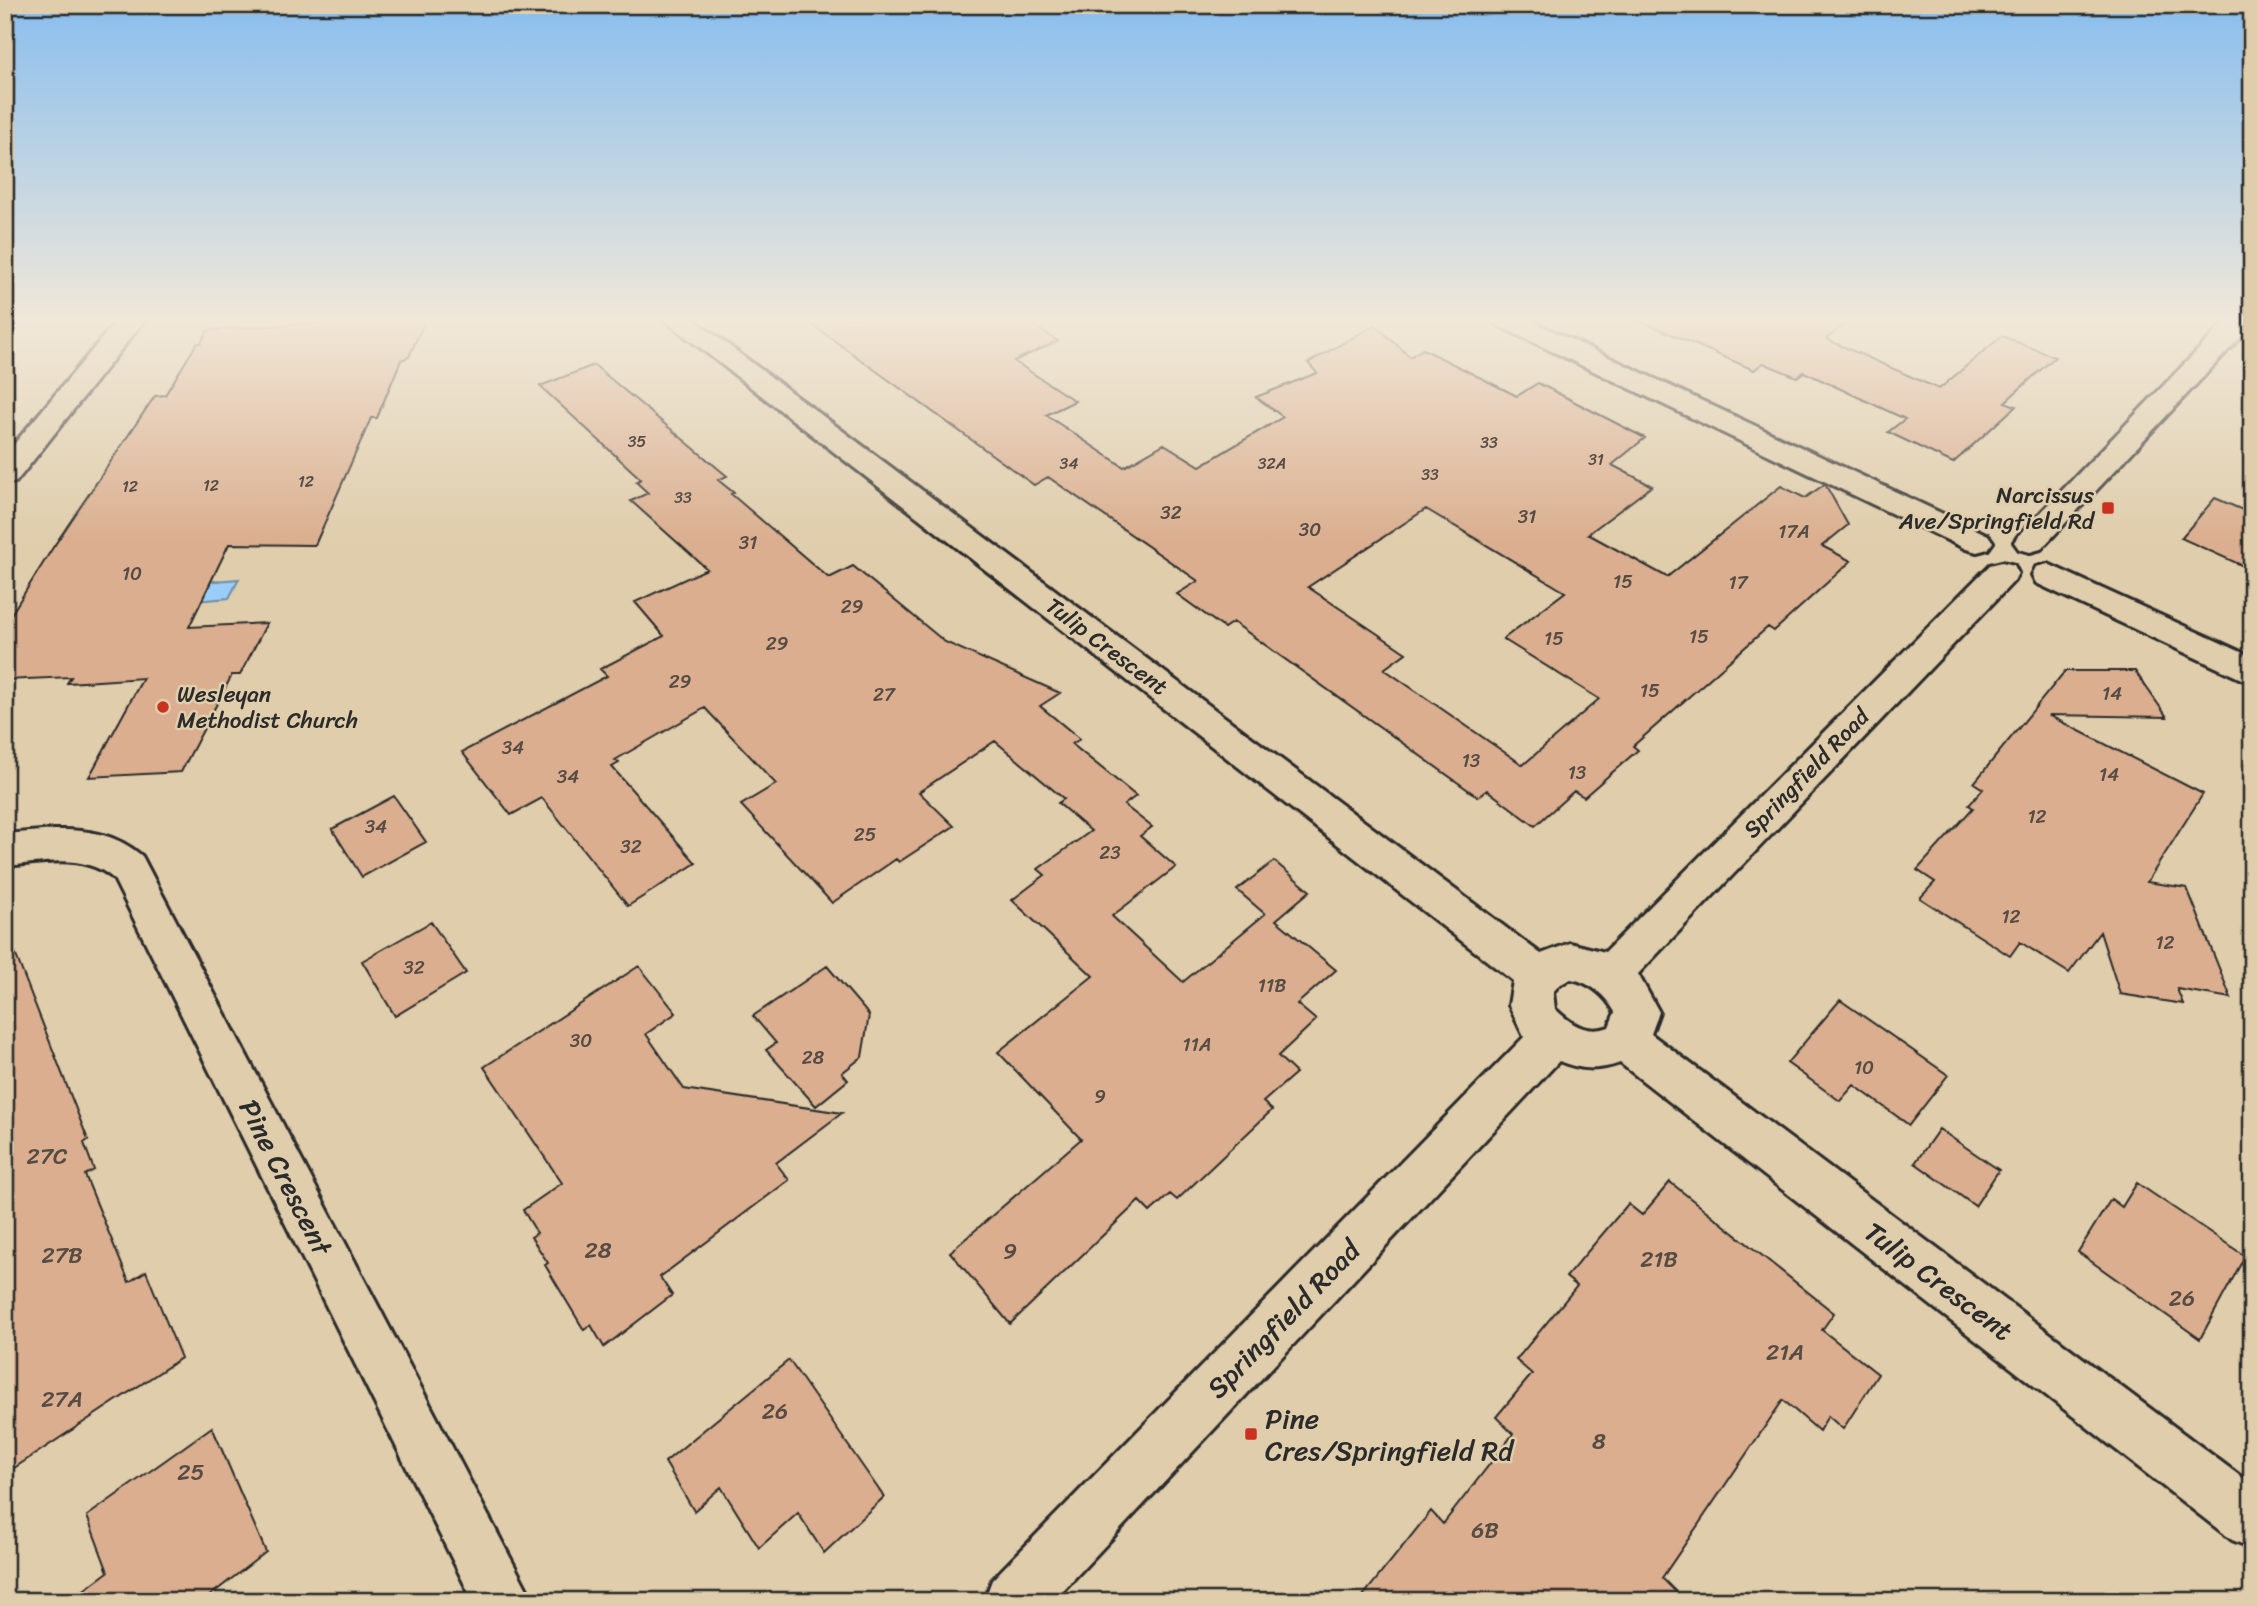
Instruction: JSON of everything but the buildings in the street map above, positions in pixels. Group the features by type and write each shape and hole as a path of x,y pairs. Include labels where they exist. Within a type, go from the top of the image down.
{"street":[{"path":"5,475 72,393"},
{"name":"Tulip Crescent","path":"774,393 1537,975"},
{"path":"1662,393 1977,542 2000,534 2029,542 2050,558 2052,570 2048,575 2027,580 2002,573 1979,557 1975,547 1977,542"},
{"path":"2029,542 2172,393"},
{"name":"Springfield Road","path":"1611,974 2002,573"},
{"path":"2048,575 2252,672"},
{"name":"Pine Crescent","path":"5,850 94,847 120,858 128,869 504,1601"},
{"path":"1570,961 1583,962 1611,974 1631,998 1637,1012 1626,1041 1604,1052 1592,1053 1575,1049 1552,1037 1534,1016 1530,1005 1531,984 1537,975 1547,968 1570,961"},
{"name":"Springfield Road","path":"1013,1601 1552,1037"},
{"name":"Tulip Crescent","path":"1626,1041 2252,1520"}],"water":[{"path":"239,579 229,598 161,604 171,585"}],"place":[{"name":"Narcissus Ave/Springfield Rd","path":"2108,508"},
{"name":"Wesleyan Methodist Church","path":"163,707"},
{"name":"Pine Cres/Springfield Rd","path":"1251,1434"}]}
